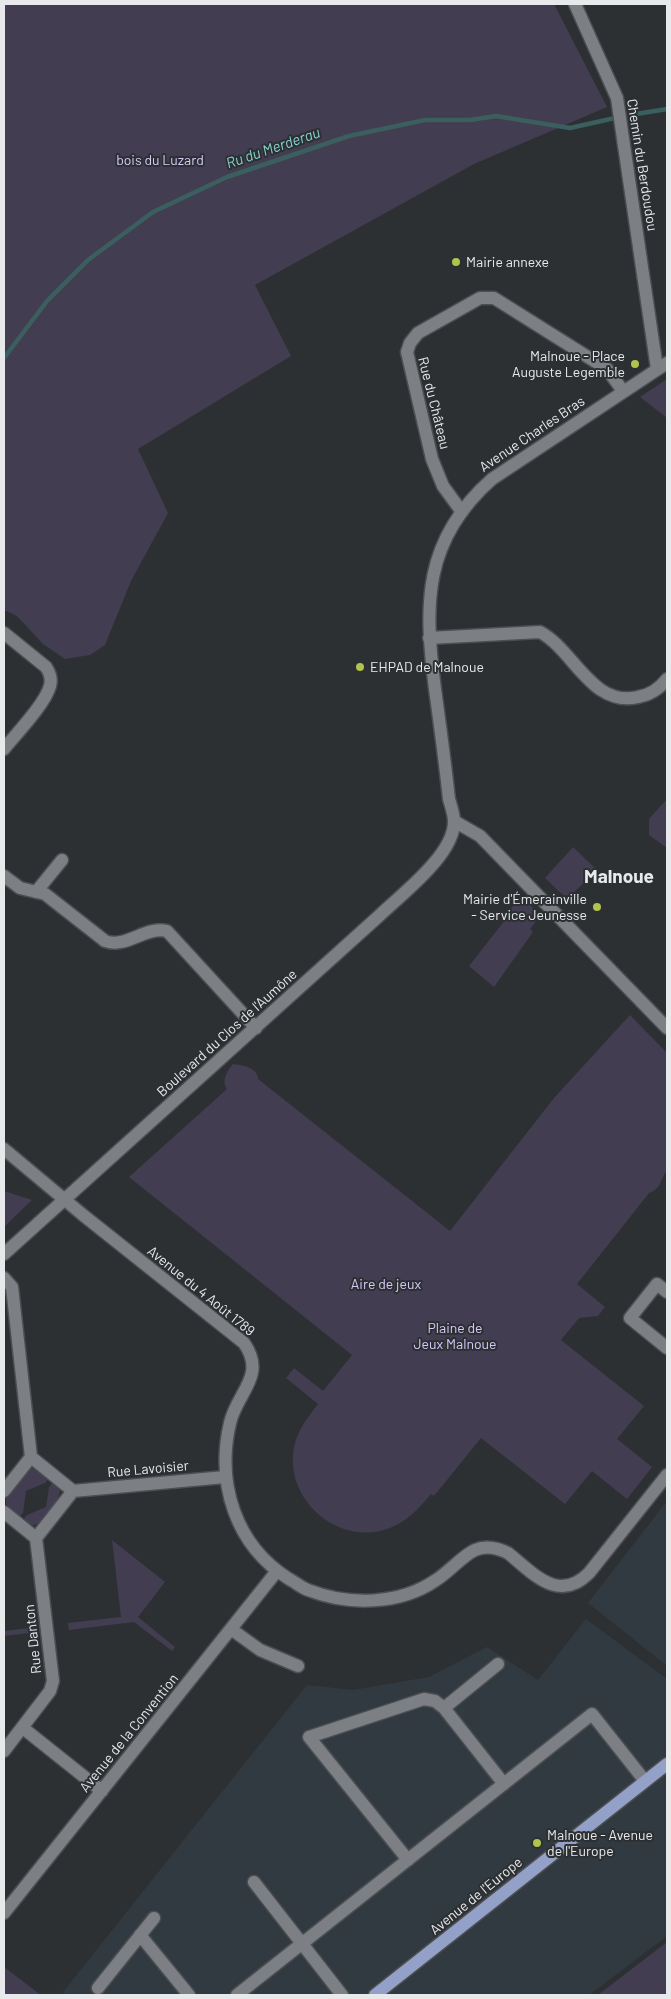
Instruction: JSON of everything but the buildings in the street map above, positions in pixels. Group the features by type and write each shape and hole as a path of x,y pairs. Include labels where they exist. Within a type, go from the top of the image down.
{"main road":[{"name":"Avenue de l'Europe","path":"375,1995 667,1764"}],"street":[{"name":"Chemin du Berdoudou","path":"575,4 616,98 662,366"},
{"name":"Rue du Château","path":"462,512 443,486 432,459 407,358 408,347 418,333 480,298 494,298 607,369 623,392"},
{"name":"Avenue Charles Bras","path":"454,821 449,798 429,638 429,597 432,578 442,547 462,512 474,496 492,479 662,366"},
{"path":"429,638 540,632 557,645 599,689 609,695 622,698 642,697 656,689 667,679"},
{"path":"4,633 46,667 51,684 46,697 4,749"},
{"path":"454,821 480,836 667,1028"},
{"name":"Boulevard du Clos de l'Aumône","path":"4,1254 256,1028 433,864 450,839 454,821"},
{"path":"36,892 62,860"},
{"path":"4,876 20,888 49,897 105,941 112,944 151,931 167,931 256,1028"},
{"name":"Avenue du 4 Août 1789","path":"4,1149 64,1200 244,1343 254,1366 252,1375 230,1421 226,1444 225,1477 231,1504 241,1528 257,1552 277,1571 307,1590 333,1598 359,1601 386,1600 422,1589 443,1576 468,1554 488,1547 508,1553 545,1583 558,1587 571,1586 589,1573 667,1475"},
{"path":"4,1278 12,1288 30,1457 4,1491"},
{"path":"667,1292 657,1284 630,1318 667,1348"},
{"path":"4,1512 36,1538 73,1491 30,1457"},
{"name":"Rue Lavoisier","path":"73,1491 225,1477"},
{"name":"Rue Danton","path":"4,1751 50,1691 53,1681 36,1538"},
{"name":"Avenue de la Convention","path":"4,1913 277,1571"},
{"path":"231,1629 260,1650 298,1666"},
{"path":"444,1708 498,1664"},
{"path":"408,1860 309,1737 424,1699 435,1700 444,1708 504,1784"},
{"path":"237,1995 592,1714 646,1781"},
{"path":"23,1728 102,1791"},
{"path":"254,1882 342,1995"},
{"path":"98,1988 154,1918"},
{"path":"140,1935 188,1995"}],"shaded area":[{"path":"667,1501 667,1666 588,1603"},
{"path":"586,1619 667,1679 667,1936 589,1995 67,1995 63,1992 307,1685 353,1690 429,1677 487,1647 538,1680"}],"green space":[{"name":"bois du Luzard","path":"4,4 554,4 607,107 474,164 255,285 291,356 138,449 168,513 131,581 105,645 90,655 65,659 43,644 17,616 4,610"},
{"path":"667,379 667,418 640,397"},
{"path":"667,799 667,848 649,835 649,819"},
{"path":"573,847 597,870 567,899 545,878"},
{"path":"521,895 540,916 530,929 533,932 494,987 469,966 509,915 508,913"},
{"name":"Plaine de Jeux Malnoue","path":"630,1015 667,1053 667,1170 659,1186 649,1193 577,1284 605,1307 598,1316 579,1318 561,1340 644,1406 617,1439 652,1467 627,1499 592,1471 565,1504 481,1438 434,1496 431,1494 418,1509 402,1522 390,1528 370,1532 351,1531 333,1524 318,1514 305,1499 297,1482 293,1463 295,1443 299,1432 318,1404 286,1378 294,1368 323,1391 352,1355 129,1177 227,1089 225,1086 226,1076 233,1064 237,1064 256,1072 258,1079 450,1231 554,1098"},
{"path":"4,1191 32,1200 4,1227"},
{"path":"35,1468 49,1478 45,1483 26,1491 23,1513 19,1517 6,1504 6,1496 29,1469"},
{"path":"54,1481 60,1489 60,1493 51,1510 38,1523 31,1525 27,1523 23,1520 27,1515 46,1507 49,1487"},
{"path":"112,1540 165,1582 138,1617 175,1647 172,1651 134,1622 69,1630 68,1623 121,1617"},
{"path":"38,1627 39,1632 4,1636 4,1631"},
{"path":"667,1942 667,1995 598,1995"},
{"path":"4,1967 41,1995 4,1995"}],"waterway":[{"name":"Ru du Merderau","path":"630,115 667,109"},
{"name":"Ru du Merderau","path":"4,358 47,301 88,260 153,212 227,177 349,136 425,120 470,120 496,116 570,128 615,118"}],"place":[{"name":"Mairie annexe","path":"456,262"},
{"name":"Malnoue - Place Auguste Legemble","path":"635,364"},
{"name":"EHPAD de Malnoue","path":"360,667"},
{"name":"Mairie d'Émerainville - Service Jeunesse","path":"597,907"},
{"name":"Malnoue - Avenue de l'Europe","path":"537,1843"}],"district":[{"name":"Malnoue","path":"619,877"}],"park label":[{"name":"Aire de jeux","path":"386,1284"}]}
